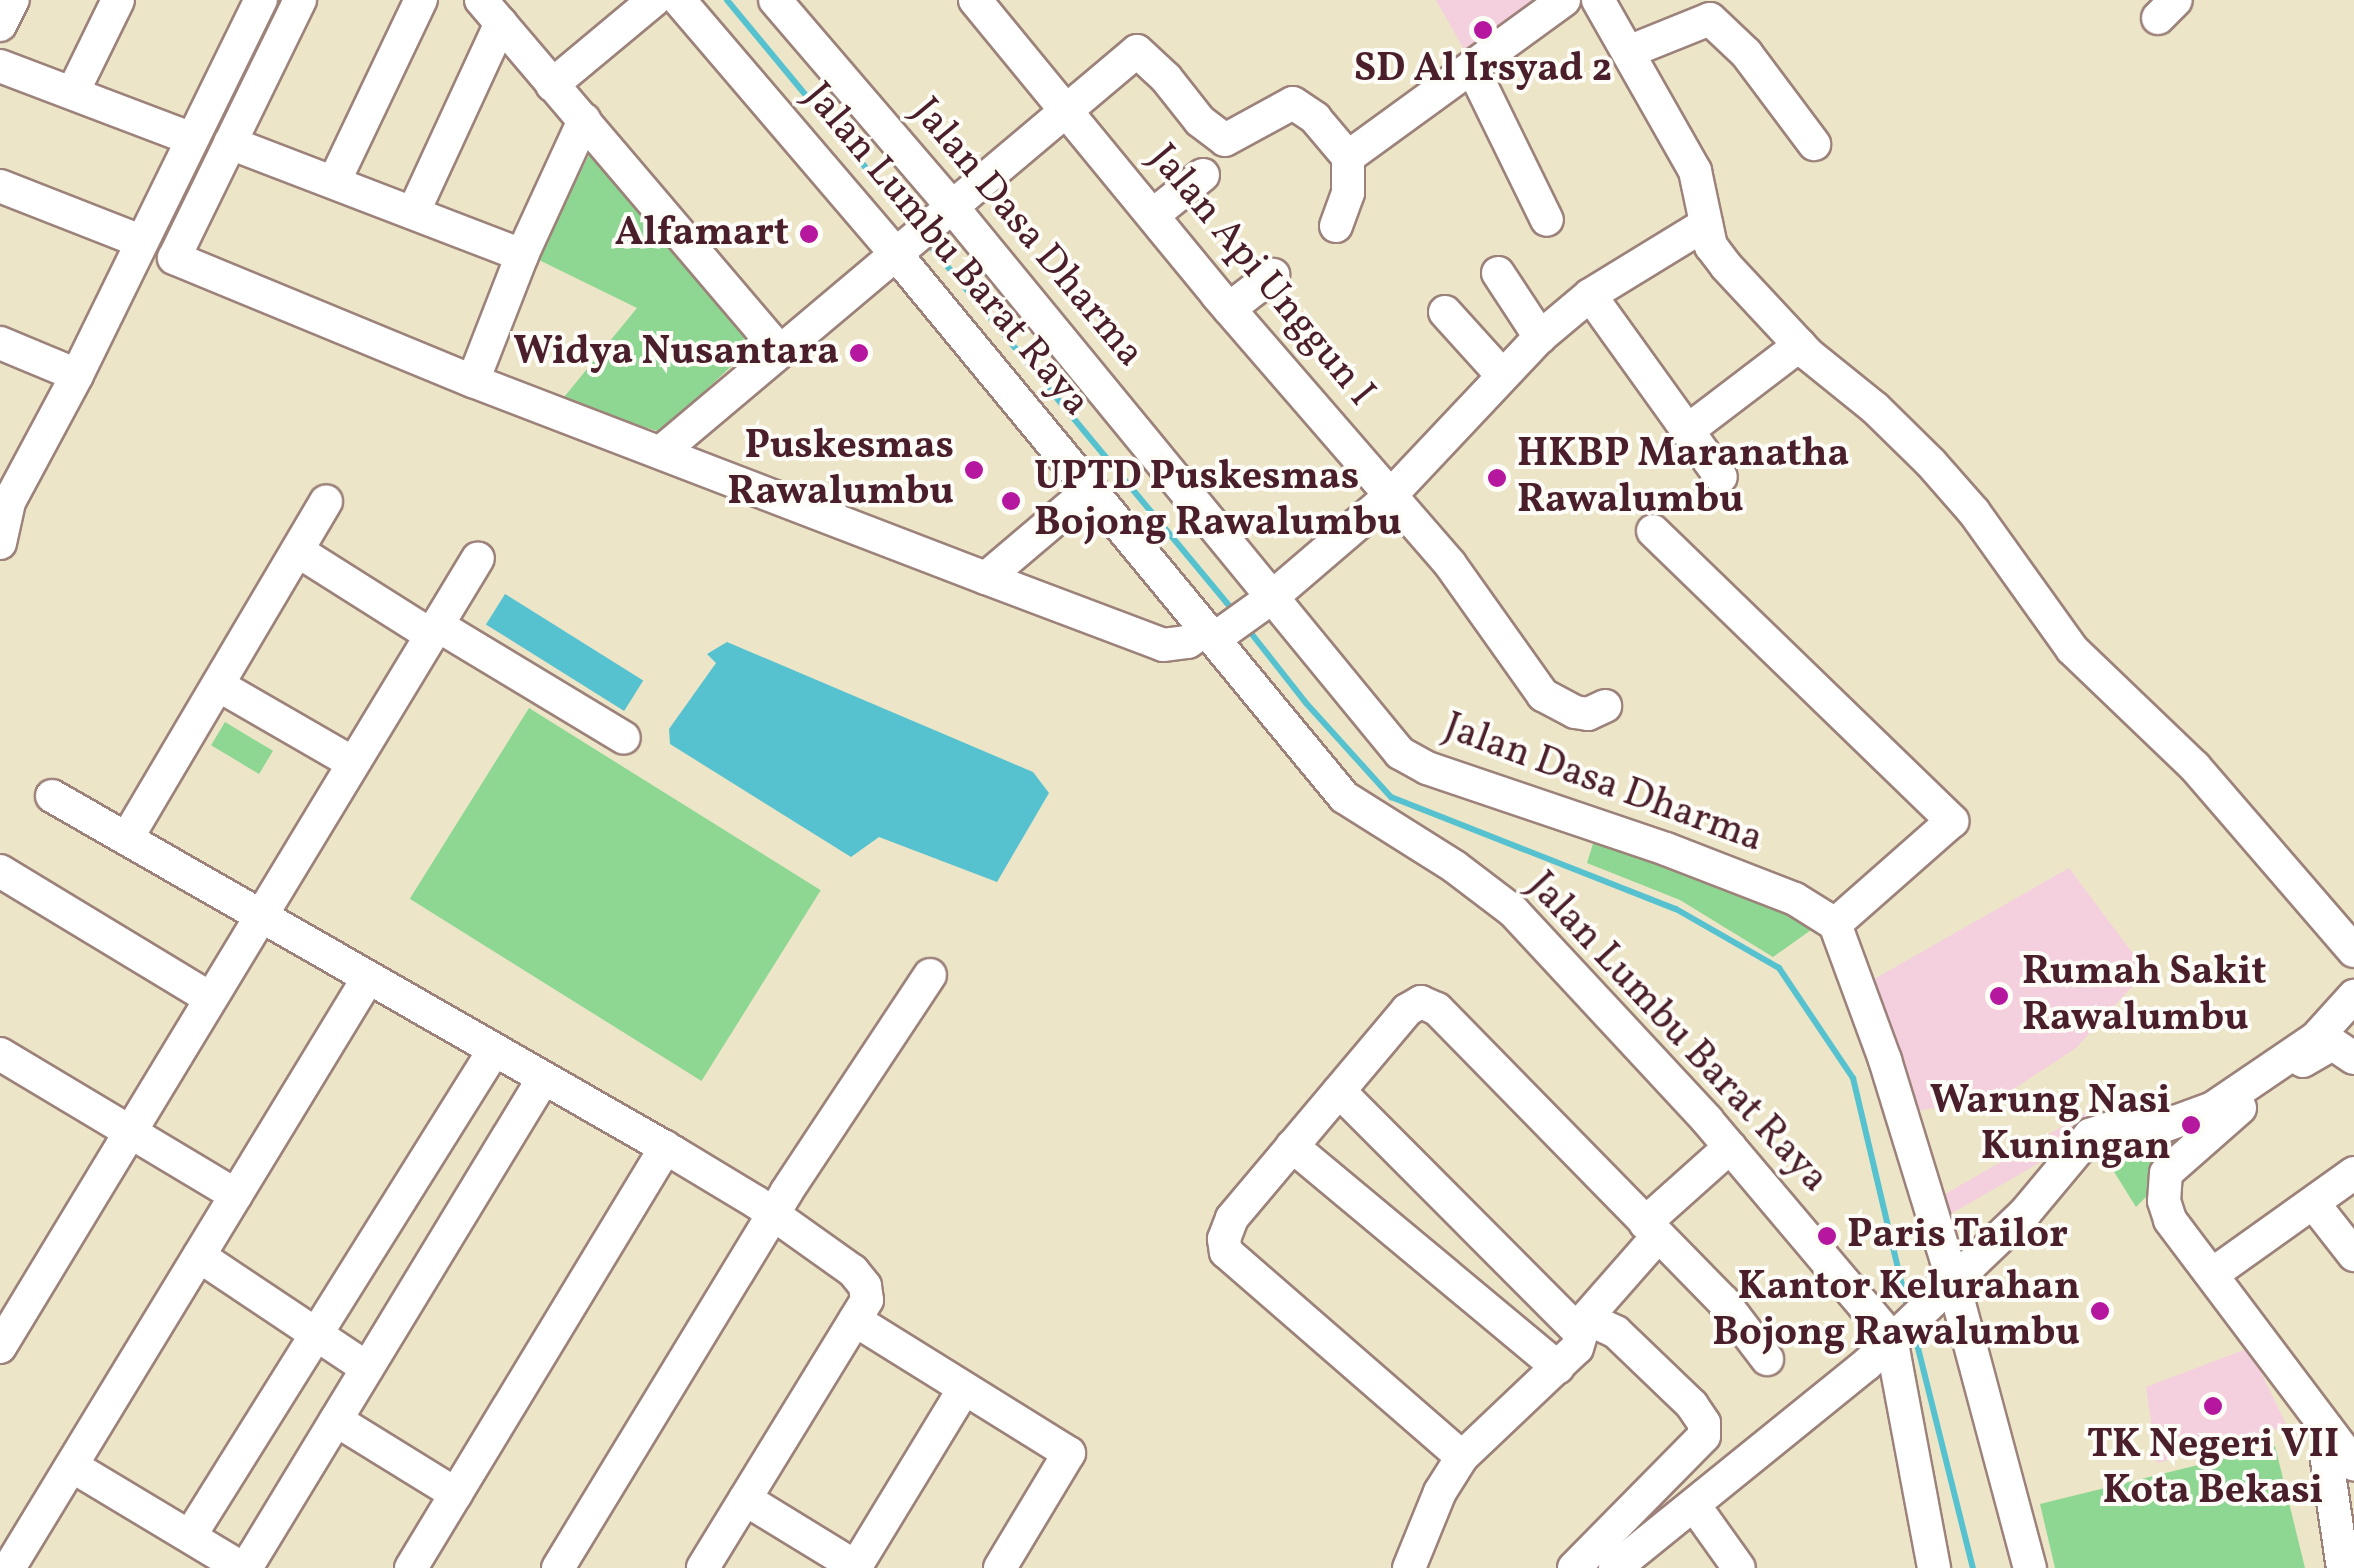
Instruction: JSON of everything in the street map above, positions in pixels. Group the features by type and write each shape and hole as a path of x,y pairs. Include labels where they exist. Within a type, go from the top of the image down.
{"street":[{"path":"0,26 13,0"},
{"path":"73,92 118,0"},
{"path":"0,543 10,502 77,375 261,0"},
{"path":"300,0 174,258 472,382 1163,646 1215,633 1267,600 1429,459 1540,337 1590,295 1706,224"},
{"path":"334,182 420,0"},
{"path":"552,85 654,0"},
{"name":"Jalan Lumbu Barat Raya","path":"679,0 902,247 1091,489 1215,633 1344,797 1454,867 1514,912 1898,1332 1934,1568"},
{"name":"Jalan Dasa Dharma","path":"775,0 947,214 1400,754 1427,768 1666,849 1795,899 1835,924"},
{"path":"1348,156 1564,0"},
{"path":"1598,0 1696,171 1712,246 1726,266 1800,345 1931,463 1984,526 2072,649 2195,768 2354,950"},
{"name":"Jalan Api Unggun I","path":"984,3 1229,309 1450,564 1544,695 1575,712 1588,714 1605,706"},
{"path":"414,211 491,11 778,349"},
{"path":"1628,52 1710,19 1746,53 1814,144"},
{"path":"661,452 778,349 947,214 1137,51 1166,78 1200,122 1225,140 1293,103 1315,118 1348,156 1348,194 1336,226"},
{"path":"0,66 192,139"},
{"path":"1472,66 1547,220"},
{"path":"472,382 522,255 584,120"},
{"path":"230,143 522,255"},
{"path":"1153,215 1203,175"},
{"path":"0,186 140,241"},
{"path":"1498,273 1540,337"},
{"path":"1229,309 1273,275"},
{"path":"1590,295 1721,477"},
{"path":"1445,312 1502,375"},
{"path":"0,344 77,375"},
{"path":"1687,432 1800,345"},
{"path":"986,578 1091,489"},
{"path":"127,838 326,502"},
{"path":"1652,531 1952,821 1835,924 1885,1060 1942,1293 2030,1568"},
{"path":"298,550 624,738"},
{"path":"0,1346 478,558"},
{"path":"218,686 353,763"},
{"path":"52,796 666,1147 853,1271 864,1286 867,1300 703,1568"},
{"path":"0,870 210,998"},
{"path":"558,1568 772,1215 930,975"},
{"path":"9,1568 368,978"},
{"path":"1616,1568 1867,1364 2025,1213 2090,1135 2119,1125 2153,1130 2212,1108 2316,1038 2354,996"},
{"path":"1462,1456 1226,1252 1224,1238 1232,1218 1292,1146 1407,1010 1421,1002 1429,1004 1723,1302 1768,1360"},
{"path":"190,1536 494,1050"},
{"path":"2343,1051 2263,1088 2166,1172 2164,1200 2170,1220 2214,1273 2345,1453 2327,1460 2343,1568"},
{"path":"0,1054 236,1195"},
{"path":"72,1466 244,1568 544,1078"},
{"path":"1339,1091 1584,1326 1616,1332 1692,1404 1704,1423 1704,1436 1574,1568"},
{"path":"1292,1146 1558,1368"},
{"path":"411,1568 666,1147"},
{"path":"1409,1568 1440,1492 1462,1456 1576,1348 1584,1326 1651,1230 1730,1147"},
{"path":"2214,1273 2354,1173"},
{"path":"2314,1204 2354,1255"},
{"path":"198,1256 368,1368"},
{"path":"854,1320 1068,1454 1000,1568"},
{"path":"745,1499 856,1567 964,1388"},
{"path":"336,1420 456,1494"},
{"path":"1694,1505 1739,1568"}],"shaded area":[{"name":"SD Al Irsyad 2","path":"1436,0 1555,0 1470,60"},
{"name":"Rumah Sakit Rawalumbu","path":"2069,868 2146,971 2076,1048 2006,1094 1912,1112 1869,982"},
{"path":"2096,1107 2106,1124 1934,1224 1924,1206"},
{"name":"TK Negeri VII Kota Bekasi","path":"2249,1348 2287,1426 2157,1463 2146,1387"}],"green space":[{"path":"592,149 754,345 661,432 560,402 637,308 537,259"},
{"path":"529,708 821,890 701,1081 410,899"},
{"path":"225,722 273,751 259,774 211,745"},
{"path":"1596,834 1818,925 1773,957 1680,900 1587,863"},
{"path":"2148,1135 2164,1165 2160,1183 2136,1207 2093,1138"},
{"path":"2275,1446 2305,1568 2055,1568 2040,1504"}],"water":[{"path":"505,594 643,680 624,711 486,625"},
{"path":"727,642 1033,772 1049,793 997,882 879,837 851,857 670,744 669,729 716,663 707,654"}],"waterway":[{"path":"727,0 914,226"},
{"path":"928,243 1233,610"},
{"path":"1247,628 1306,703 1391,797 1676,909 1779,968 1853,1078 1908,1310"},
{"path":"1914,1332 1973,1568"}],"place":[{"name":"SD Al Irsyad 2","path":"1483,30"},
{"name":"Alfamart","path":"809,234"},
{"name":"Widya Nusantara","path":"859,353"},
{"name":"Puskesmas Rawalumbu","path":"974,470"},
{"name":"HKBP Maranatha Rawalumbu","path":"1497,478"},
{"name":"UPTD Puskesmas Bojong Rawalumbu","path":"1011,501"},
{"name":"Rumah Sakit Rawalumbu","path":"1999,996"},
{"name":"Warung Nasi Kuningan","path":"2191,1125"},
{"name":"Paris Tailor","path":"1827,1236"},
{"name":"Kantor Kelurahan Bojong Rawalumbu","path":"2100,1311"},
{"name":"TK Negeri VII Kota Bekasi","path":"2213,1406"}]}
